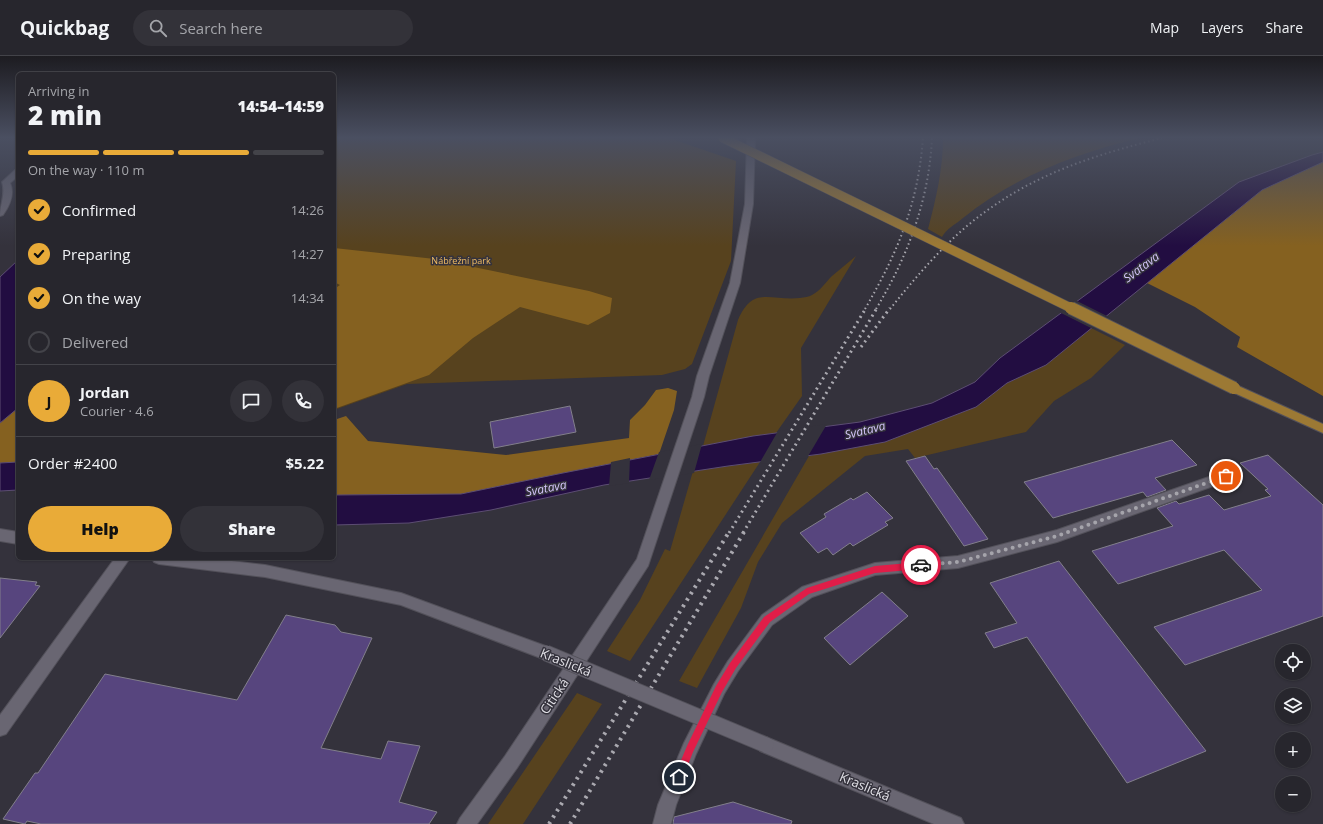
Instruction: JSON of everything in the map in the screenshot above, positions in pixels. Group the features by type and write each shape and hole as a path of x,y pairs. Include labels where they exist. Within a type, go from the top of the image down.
{"main road":[{"path":"796,174 1234,388 1323,429"}],"street":[{"path":"0,213 6,205 9,188 6,182 16,174"},
{"name":"Citická","path":"466,824 511,762 643,562 703,376 735,283 749,204 750,174"},
{"path":"662,824 690,749 723,682 733,666 767,620 807,592 875,569 958,562 1057,536 1226,476"},
{"path":"0,535 16,538"},
{"path":"0,728 122,560"},
{"name":"Kraslická","path":"175,560 265,571 401,599 546,653 955,824"}],"green space":[{"name":"Nábřežní park","path":"336,174 735,174 731,261 692,364 685,369 662,375 407,384 336,409"},
{"path":"940,174 1035,174 1003,190 982,203 949,229 942,237 928,229"},
{"path":"856,256 801,348 802,396 776,433 703,446 738,320 744,309 756,298 800,298 811,296"},
{"path":"1091,328 1125,345 1091,378 1054,401 1026,432 915,458 908,449 865,456 782,523 758,562 741,608 697,688 679,681 809,456 821,454 976,407 1007,383 1047,364"},
{"path":"760,462 630,661 607,651 640,600 665,549 670,551 693,471"},
{"path":"577,693 602,704 523,824 488,824"}],"shaded area":[{"path":"1297,174 1323,174 1323,396 1237,347 1240,337 1195,307 1147,283 1262,190"},
{"path":"336,248 435,259 589,291 612,298 610,313 588,325 520,307 473,338 429,375 336,408 336,288 340,285 336,283"},
{"path":"668,388 677,391 674,410 659,454 461,494 336,495 336,419 346,416 368,441 506,455 629,438 630,420 645,405 656,390"},
{"path":"16,410 16,462 0,463 0,423"}],"water":[{"name":"Svatava","path":"1261,174 1297,174 1262,190 1046,365 1007,383 976,407 885,442 821,454 728,466 604,485 491,510 409,523 336,525 336,495 461,494 753,436 860,422 932,403 975,382 1000,358 1239,182"},
{"path":"16,262 16,410 0,423 0,277"},
{"path":"16,462 16,490 0,491 0,463"}],"pier":[{"path":"1075,300 1109,317 1093,329 1059,312"},
{"path":"827,424 807,458 759,464 778,431"},
{"path":"702,444 694,473 649,480 659,452"},
{"path":"630,458 629,483 609,486 611,462"}],"building":[{"path":"570,406 576,432 494,448 490,422"},
{"path":"1172,440 1197,465 1155,478 1166,490 1147,497 1143,492 1053,518 1024,482"},
{"path":"1268,455 1323,505 1323,616 1185,665 1154,627 1262,590 1224,550 1118,584 1092,551 1173,526 1157,508 1176,501 1179,504 1209,495 1224,510 1271,496 1265,490 1268,489 1240,463"},
{"path":"925,456 934,469 937,468 988,539 964,546 906,461"},
{"path":"867,492 893,518 885,522 888,525 853,546 850,543 833,555 827,548 818,553 800,533 826,517 824,514 851,498 853,500"},
{"path":"1059,561 1206,751 1127,783 1027,637 994,648 985,633 1017,623 990,583"},
{"path":"0,578 37,582 35,585 40,586 0,638"},
{"path":"882,592 908,616 850,665 824,638"},
{"path":"286,615 335,625 341,632 372,638 321,748 381,759 388,741 420,746 399,802 437,812 429,824 41,824 27,821 25,824 3,819 35,773 38,773 105,674 237,700"},
{"path":"733,802 792,821 791,824 673,824 674,817"}],"railway":[{"path":"865,309 897,247 911,206 918,174"},
{"path":"876,309 898,269 907,248 915,227 928,174"},
{"path":"890,309 937,254 963,229 1011,194 1050,174"},
{"path":"729,533 866,308"},
{"path":"743,533 877,308"},
{"path":"861,347 890,308"},
{"path":"549,824 729,532"},
{"path":"570,824 744,532"}],"way so far":[{"path":"921,565 958,562 1057,536 1226,476"}],"route":[{"path":"679,777 690,749 719,689 733,666 767,620 807,592 875,569 921,565"}]}
